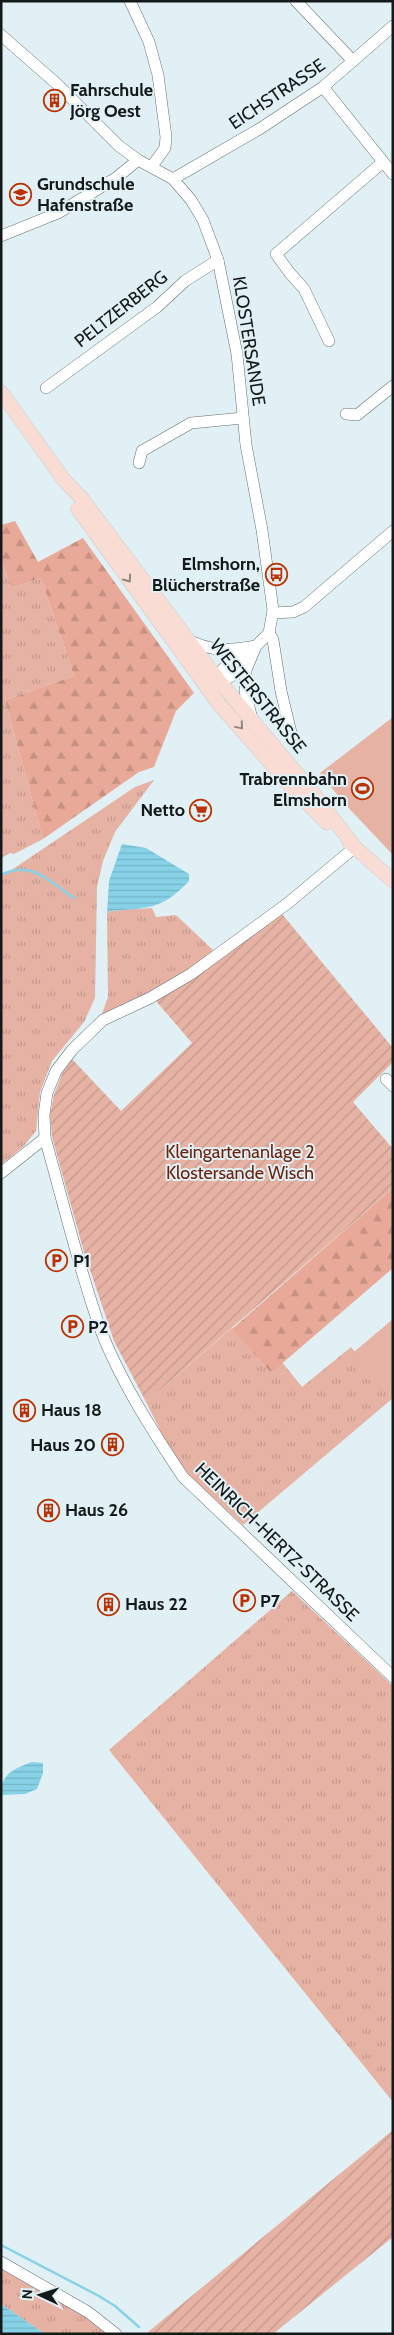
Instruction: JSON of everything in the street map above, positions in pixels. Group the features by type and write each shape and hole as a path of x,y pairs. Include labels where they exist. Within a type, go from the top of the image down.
{"main road":[{"name":"WESTERSTRASSE","path":"1,392 64,480 83,500 187,639 213,685 252,720 356,847"},
{"name":"WESTERSTRASSE","path":"64,480 76,506 299,795 356,847"},
{"path":"356,847 393,881"}],"street":[{"path":"130,1 152,51 164,119 165,148 152,166"},
{"path":"296,1 353,61"},
{"name":"EICHSTRASSE","path":"172,179 261,128 323,87 393,26"},
{"name":"KLOSTERSANDE","path":"1,35 57,84 119,146 138,160 152,166 172,179 191,200 203,220 218,260 237,354 246,445 262,530 273,613 269,633 273,640 281,692 293,741"},
{"path":"323,87 393,174"},
{"path":"1,236 58,213 116,178 138,160"},
{"path":"329,341 304,289 276,254 383,162"},
{"name":"PELTZERBERG","path":"46,388 158,307 185,281 218,260"},
{"path":"346,414 357,415 393,386"},
{"path":"139,463 142,451 191,423 243,418"},
{"path":"273,613 293,612 304,607 393,531"},
{"path":"213,685 230,677 250,650 269,633"},
{"path":"187,639 213,650 250,650"},
{"path":"250,650 245,685 252,720"},
{"name":"HEINRICH-HERTZ-STRASSE","path":"356,847 288,903 191,974 150,998 103,1020 72,1050 56,1071 47,1093 44,1115 45,1138 100,1329 160,1443 183,1477 393,1677"},
{"path":"1,1173 45,1138"},
{"path":"1,2262 88,2312 116,2334"}],"green space":[{"path":"15,521 38,562 83,538 194,693 176,711 154,767 139,772 43,839 5,700 74,676 41,578 11,588 1,559 1,525"},
{"path":"1,559 11,588 41,578 74,676 5,700 43,839 14,854 10,853 1,858"},
{"name":"Trabrennbahn Elmshorn","path":"393,717 393,855 342,801 320,773"},
{"path":"154,780 115,832 103,861 97,887 95,998 84,1022 52,1061 40,1092 36,1131 23,1147 1,1165 1,877 135,787"},
{"path":"152,908 156,917 176,915 213,950 187,972 99,1022 108,997 107,914 110,911"},
{"name":"Kleingartenanlage 2 Klostersande Wisch","path":"282,914 393,1048 393,1062 353,1102 393,1149 393,1188 146,1402 114,1341 84,1252 52,1137 50,1115 54,1095 62,1074 72,1059 121,1111 192,1043 156,1001"},
{"path":"393,1188 393,1268 271,1373 232,1329"},
{"path":"393,1319 393,1398 354,1352"},
{"path":"232,1328 271,1373 282,1362 302,1387 351,1347 393,1398 243,1525 188,1474 165,1440 146,1402"},
{"path":"292,1591 393,1686 393,2102 109,1750"},
{"path":"393,2130 393,2237 273,2334 150,2334 148,2332"},
{"path":"1,2267 86,2314 111,2334 45,2334 1,2304"}],"water":[{"path":"122,844 146,848 189,874 189,881 170,898 153,906 110,911 107,914 109,881"},
{"path":"32,1762 43,1763 43,1773 37,1789 25,1794 1,1795 3,1782 6,1777 14,1770"},
{"path":"1,2304 45,2334 1,2334"}],"waterway":[{"path":"1,875 12,871 31,871 48,879 74,898"},
{"path":"1,2245 99,2296 115,2306 139,2327"}],"place":[{"name":"Fahrschule Jörg Oest","path":"54,100"},
{"name":"Grundschule Hafenstraße","path":"21,194"},
{"name":"Elmshorn, Blücherstraße","path":"276,574"},
{"name":"Trabrennbahn Elmshorn","path":"363,789"},
{"name":"Netto","path":"201,810"},
{"name":"P1","path":"57,1261"},
{"name":"P2","path":"72,1327"},
{"name":"Haus 18","path":"25,1410"},
{"name":"Haus 20","path":"112,1445"},
{"name":"Haus 26","path":"49,1510"},
{"name":"P7","path":"244,1601"},
{"name":"Haus 22","path":"109,1604"}]}
